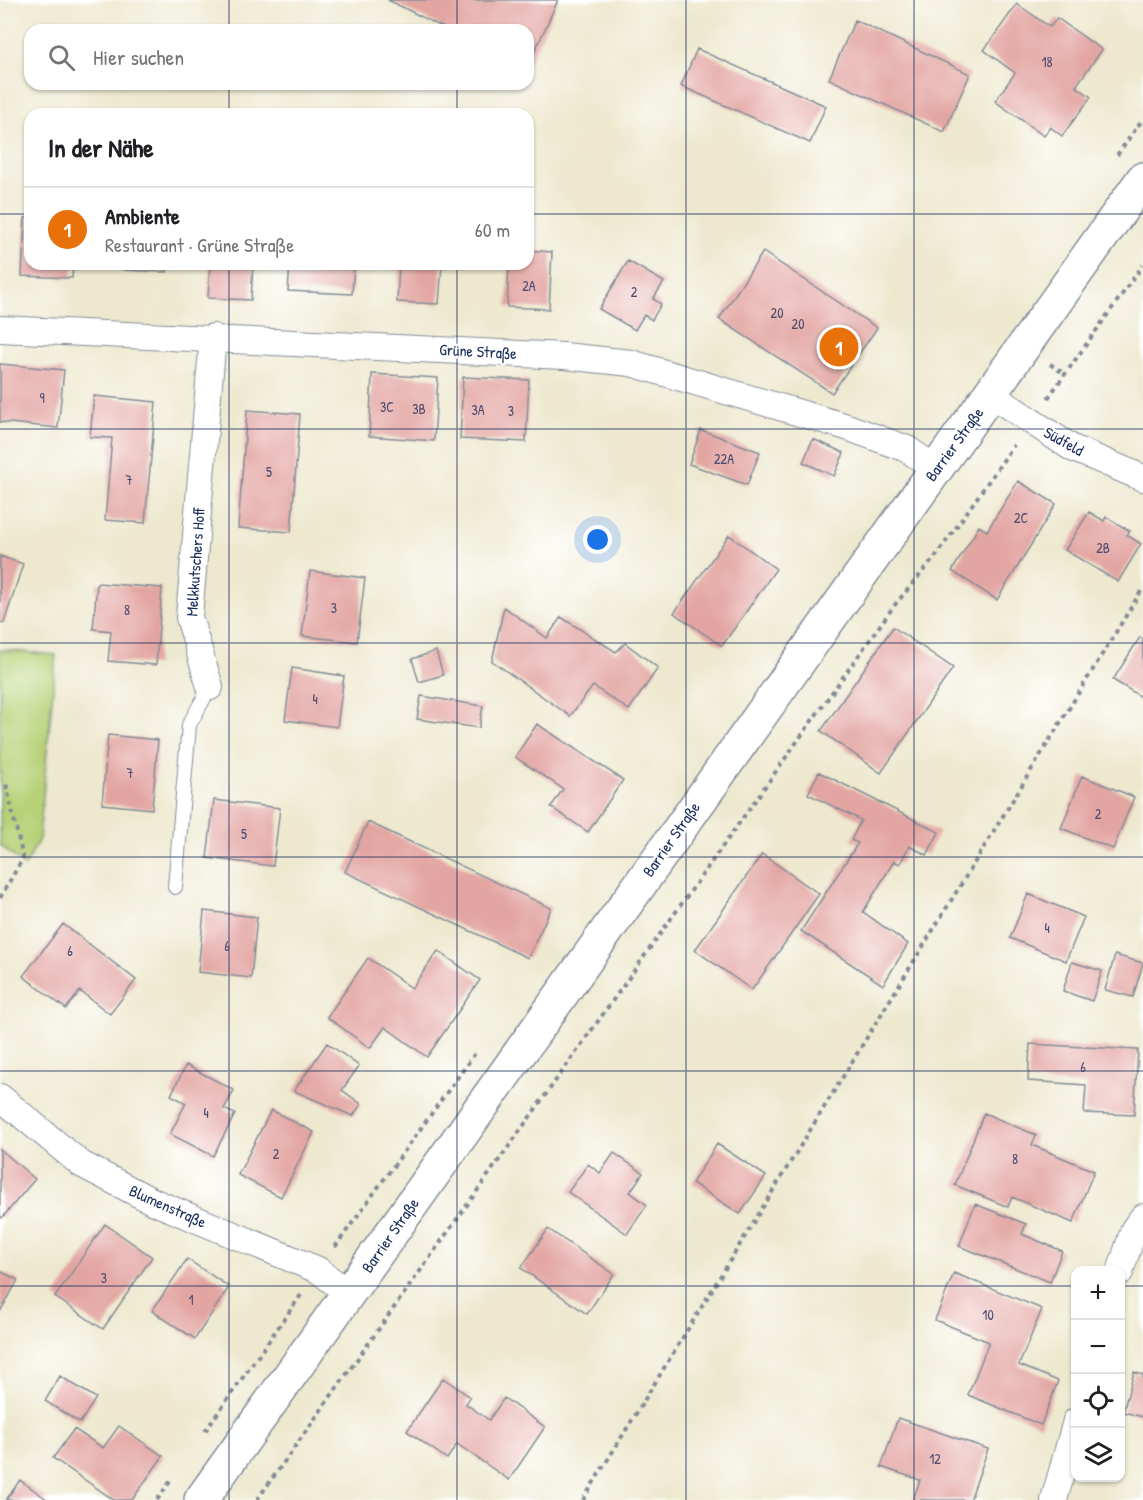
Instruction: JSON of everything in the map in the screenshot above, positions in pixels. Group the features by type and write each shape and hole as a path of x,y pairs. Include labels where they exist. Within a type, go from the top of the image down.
{"main road":[{"name":"Barrier Straße","path":"201,1500 1143,179"}],"street":[{"name":"Grüne Straße","path":"0,329 213,337 552,355 631,363 847,427 908,449 936,469"},
{"name":"Melkkutschers Hoff","path":"210,687 189,617 213,337"},
{"name":"Südfeld","path":"990,394 1072,448 1143,478"},
{"name":"Blumenstraße","path":"0,1097 81,1164 152,1201 318,1270 348,1293"},
{"path":"1122,1266 1134,1229 1143,1217"},
{"path":"1054,1500 1074,1428"}],"lane":[{"name":"Melkkutschers Hoff","path":"175,887 189,725 210,687"}],"path":[{"path":"257,1500 893,607 936,556 1143,265"},
{"path":"583,1500 1143,588"},
{"path":"0,898 23,858 6,784"}],"green space":[{"path":"0,650 56,655 39,839 25,866 0,845"}],"building":[{"path":"388,0 558,0 534,53 534,24 436,24"},
{"path":"1017,4 1050,27 1057,18 1102,50 1076,86 1091,97 1062,136 1050,127 1044,136 995,101 1015,73 984,50"},
{"path":"855,20 970,74 944,132 829,79"},
{"path":"697,49 826,106 810,143 681,86"},
{"path":"24,237 24,270 73,270 72,278 22,276"},
{"path":"534,250 552,252 549,309 507,307 509,270 534,270"},
{"path":"763,252 877,328 832,393 719,319"},
{"path":"628,261 664,282 653,299 661,304 652,320 644,315 635,330 599,309"},
{"path":"124,270 167,270 167,272"},
{"path":"210,270 253,270 251,300 208,298"},
{"path":"290,270 354,270 352,294 288,291"},
{"path":"399,270 442,270 439,304 397,302"},
{"path":"0,364 64,370 58,428 0,422"},
{"path":"372,374 438,378 434,441 369,436"},
{"path":"463,377 529,380 526,442 460,439"},
{"path":"94,396 156,402 145,523 105,520 112,438 90,437"},
{"path":"247,410 300,414 291,532 238,528"},
{"path":"701,430 760,452 747,485 689,464"},
{"path":"813,439 844,453 834,476 803,462"},
{"path":"1018,481 1056,504 997,600 952,571 979,526 987,531"},
{"path":"1089,512 1104,521 1106,517 1130,531 1127,535 1141,544 1118,582 1065,550"},
{"path":"729,535 776,569 722,646 674,613"},
{"path":"0,556 23,564 4,623 0,622"},
{"path":"310,571 365,578 357,642 302,636"},
{"path":"97,583 162,588 156,665 108,661 111,631 93,629"},
{"path":"504,607 547,638 561,617 616,652 625,643 658,668 629,710 593,686 570,716 492,661"},
{"path":"893,627 953,668 881,773 821,731"},
{"path":"1140,637 1143,639 1143,698 1113,680"},
{"path":"436,651 443,675 419,682 412,659"},
{"path":"292,668 344,676 337,727 285,720"},
{"path":"421,696 483,706 479,728 417,719"},
{"path":"537,724 623,780 588,832 551,807 563,789 515,757"},
{"path":"108,735 158,740 152,809 102,804"},
{"path":"819,772 939,832 927,855 909,846 900,864 894,861 863,912 908,944 883,985 801,931 858,843 851,840 861,820 808,794"},
{"path":"1082,776 1134,797 1113,849 1061,828"},
{"path":"214,800 280,808 273,866 207,858"},
{"path":"368,822 551,908 528,958 345,872"},
{"path":"762,854 819,894 752,990 695,950"},
{"path":"1028,894 1084,917 1066,961 1010,938"},
{"path":"204,911 257,917 251,978 198,972"},
{"path":"63,924 136,980 110,1014 80,991 66,1009 23,976"},
{"path":"438,951 480,980 427,1057 385,1027 370,1048 327,1017 368,958 412,988"},
{"path":"1115,955 1143,963 1133,997 1105,990"},
{"path":"1072,962 1102,971 1092,1001 1063,991"},
{"path":"327,1043 359,1066 342,1090 361,1104 353,1116 294,1091"},
{"path":"1030,1044 1138,1050 1134,1115 1084,1113 1086,1085 1028,1081"},
{"path":"186,1065 234,1090 224,1109 235,1114 213,1156 170,1134 186,1103 171,1095"},
{"path":"271,1110 314,1132 281,1197 238,1175"},
{"path":"984,1113 1036,1135 1032,1145 1094,1171 1073,1223 1012,1197 1008,1207 955,1185"},
{"path":"717,1144 766,1176 740,1214 692,1183"},
{"path":"0,1149 35,1179 2,1218 0,1216"},
{"path":"614,1153 643,1173 630,1192 647,1205 627,1234 568,1192 588,1164 600,1173"},
{"path":"975,1204 1026,1224 1022,1234 1062,1251 1050,1282 959,1246"},
{"path":"105,1224 152,1257 103,1329 55,1297"},
{"path":"548,1229 614,1274 587,1314 521,1268"},
{"path":"187,1259 229,1287 195,1339 152,1311"},
{"path":"0,1271 18,1280 0,1312"},
{"path":"954,1273 1042,1309 1019,1365 1058,1381 1041,1425 968,1395 989,1342 935,1320"},
{"path":"1134,1372 1143,1375 1143,1417 1125,1412"},
{"path":"60,1376 96,1398 80,1423 45,1401"},
{"path":"443,1378 470,1397 466,1404 489,1420 504,1398 545,1427 509,1480 457,1444 447,1459 407,1431"},
{"path":"898,1418 988,1449 970,1500 913,1500 920,1480 881,1467"},
{"path":"119,1426 163,1456 132,1500 114,1500 53,1458 74,1429 103,1448"},
{"path":"20,1480 48,1500 6,1500"}],"place":[{"name":"Ambiente","path":"839,347"}]}
